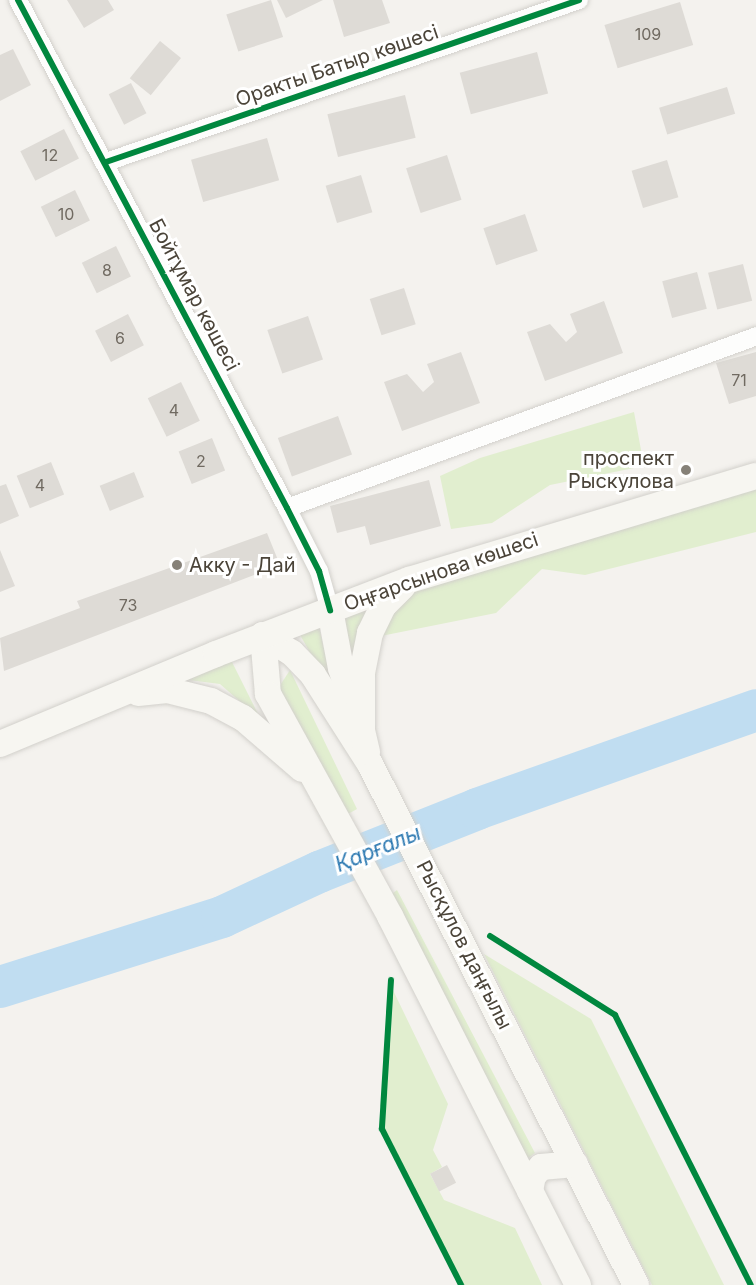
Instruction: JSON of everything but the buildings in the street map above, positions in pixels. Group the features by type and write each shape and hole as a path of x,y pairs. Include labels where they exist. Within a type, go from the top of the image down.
{"main road":[{"name":"Оңғарсынова көшесі","path":"0,744 263,635 409,580 756,476"},
{"path":"362,731 362,673 370,633 383,606 409,580"},
{"path":"330,610 341,668 362,731 370,764"},
{"path":"263,635 268,694 339,819 390,916 578,1285"},
{"name":"Рысқұлов даңғылы","path":"263,635 292,653 313,675 370,764 636,1285"},
{"path":"114,695 168,690 211,701 243,718 294,761 324,794"},
{"path":"531,1191 533,1176 541,1167 575,1164"}],"street":[{"name":"Бойтұмар көшесі","path":"18,0 106,162 287,508 319,571 330,610"},
{"name":"Оракты Батыр көшесі","path":"106,162 579,0"},
{"path":"287,508 756,336"}],"green space":[{"path":"634,412 644,466 550,485 492,523 451,529 440,476 480,458"},
{"path":"756,477 756,532 585,575 542,569 496,613 381,636 362,699 330,610"},
{"path":"319,627 335,697 299,633"},
{"path":"231,660 261,720 220,684 173,678"},
{"path":"290,670 357,809 348,814 279,687"},
{"path":"397,890 535,1153 524,1161 389,896"},
{"path":"484,954 591,1019 724,1285 652,1285"},
{"path":"391,986 448,1104 433,1150 442,1167 430,1174 444,1200 515,1228 542,1285 461,1285 382,1129"}],"waterway":[{"name":"Қарғалы","path":"0,987 222,917 319,872 477,809 756,710"}],"cycle path":[{"path":"18,0 287,508 319,571 330,610"},
{"path":"106,162 579,0"},
{"path":"490,936 615,1015 751,1285"},
{"path":"391,980 382,1129 461,1285"}],"place":[{"name":"проспект Рыскулова","path":"686,470"},
{"name":"Акку - Дай","path":"177,565"}]}
